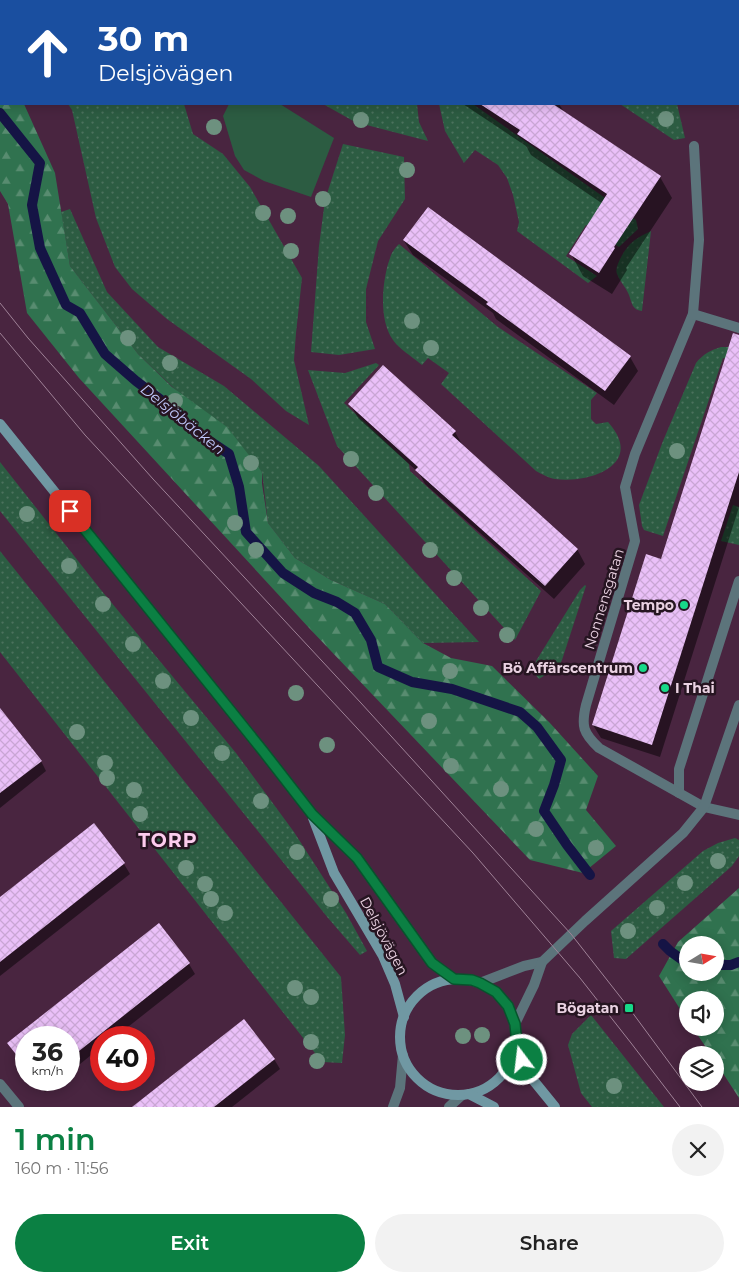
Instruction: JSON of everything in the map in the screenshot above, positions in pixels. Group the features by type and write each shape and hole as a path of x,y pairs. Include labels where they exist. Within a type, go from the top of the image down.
{"street":[{"name":"Nonnensgatan","path":"694,146 699,240 693,314 635,454 625,487 636,542 583,720 586,734 599,748 704,807 739,815"},
{"path":"693,314 739,328"},
{"name":"Delsjövägen","path":"0,424 312,814 357,858 432,963 454,979"},
{"path":"679,793 679,769 739,581"},
{"path":"515,1024 534,985 542,962 683,833 704,807 739,705"},
{"name":"Delsjövägen","path":"312,814 334,873 383,956 395,984 404,1017"},
{"path":"480,983 524,966 542,962"},
{"path":"445,980 472,980 480,983 496,992 508,1006 515,1024 516,1045 510,1064 498,1079 484,1089 466,1094 448,1094 428,1087 410,1069 402,1048 400,1032 410,1003 425,989 445,980"},
{"path":"516,1045 529,1075 555,1107"},
{"path":"393,1107 400,1088 404,1055"},
{"path":"0,1084 19,1107"},
{"path":"449,1107 466,1094"},
{"path":"466,1094 494,1107"}],"green space":[{"path":"0,105 24,105 55,173 70,266 138,354 172,387 227,427 262,472 268,523 295,558 331,580 385,604 423,643 451,658 492,666 549,722 598,776 586,810 616,846 583,873 530,860 310,629 79,378 27,313 8,204 0,191"},
{"path":"69,105 184,105 193,134 223,154 250,187 302,278 294,360 309,425 286,411 251,379 167,319 132,289 115,267 96,218 72,110"},
{"path":"228,105 282,105 334,138 311,197 264,181 244,170 235,156 223,116"},
{"path":"325,105 417,105 419,122 428,141 355,122"},
{"path":"439,105 474,105 636,220 638,229 619,247 586,225 566,256 597,276 588,283 517,231 519,222 513,195 507,178 498,165 475,150 464,163 445,131"},
{"path":"622,105 677,105 685,138 674,140"},
{"path":"343,144 404,157 405,199 378,241 366,289 366,322 375,349 339,355 311,352 319,246 325,200"},
{"path":"70,209 107,292 158,347 224,386 319,466 479,642 423,643 385,604 331,580 295,558 268,523 262,472 138,354 70,266 61,212"},
{"path":"651,231 642,311 633,306 628,292 616,272 620,259 629,245"},
{"path":"399,244 498,327 597,393 591,400 591,419 596,424 608,422 618,437 621,449 617,460 609,468 597,474 569,480 552,478 536,471 441,384 449,373 428,358 422,365 395,343 385,323 383,292 388,264 392,253"},
{"path":"721,347 731,347 739,363 723,358 663,536 644,530 639,505 663,441 696,363 707,353"},
{"path":"376,363 379,365 344,403 409,464 410,471 541,591 515,640 337,446 308,370 345,373"},
{"path":"0,462 101,590 236,753 294,832 346,913 367,951 360,955 328,918 0,511"},
{"path":"733,505 739,507 739,545 721,541"},
{"path":"0,551 341,977 345,1035 342,1063 322,1062 0,652"},
{"path":"585,585 562,660 559,666 539,679 534,673 536,661"},
{"path":"735,838 739,840 739,856 732,866 626,959 614,958 611,931 703,851 718,843"},
{"path":"739,888 739,1098 724,1075 724,1046 705,1046 698,1036 724,1036 724,991 679,991 679,1007 659,976 679,941 679,981 724,981 724,936 685,936"},
{"path":"591,1015 664,1107 592,1107 581,1093 568,1045 572,1034"}],"building":[{"path":"482,105 554,105 661,176 599,273 569,254 607,194 517,134 520,130"},
{"path":"428,207 631,356 605,391 486,304 488,302 403,240"},
{"path":"733,333 739,335 739,472 652,745 592,725 646,554 661,559"},
{"path":"383,365 456,431 452,435 578,549 545,586 415,470 418,467 348,404"},
{"path":"0,708 42,761 0,793"},
{"path":"94,823 125,863 0,962 0,897"},
{"path":"159,923 190,963 111,1026 90,1026 90,1042 80,1050 80,1026 29,1026"},
{"path":"244,1019 275,1059 214,1107 132,1107 152,1091 155,1091 155,1089"},
{"path":"15,1037 15,1053 7,1043"}],"waterway":[{"name":"Delsjöbäcken","path":"0,113 40,163 32,205 40,248 66,305 80,313 105,354 169,406 193,430 229,454 239,487 246,532 283,573 314,593 337,602 355,613 371,640 378,667 412,682 452,689 520,712 537,727 561,760 544,811 590,875"},
{"name":"Delsjöbäcken","path":"663,944 679,958"},
{"name":"Delsjöbäcken","path":"724,965 739,962"}],"tram line":[{"path":"0,303 28,338 153,479 361,703 571,934 629,1008 702,1107"},
{"path":"0,333 85,435 473,853 580,978 680,1107"}],"place":[{"name":"Tempo","path":"684,605"},
{"name":"Bö Affärscentrum","path":"643,668"},
{"name":"I Thai","path":"665,688"},
{"name":"Bögatan","path":"629,1008"}],"district":[{"name":"TORP","path":"168,840"}],"route":[{"path":"70,511 312,814 357,858 432,963 454,979 472,980 488,987 496,992 508,1006 515,1024 516,1045 522,1060"}]}
